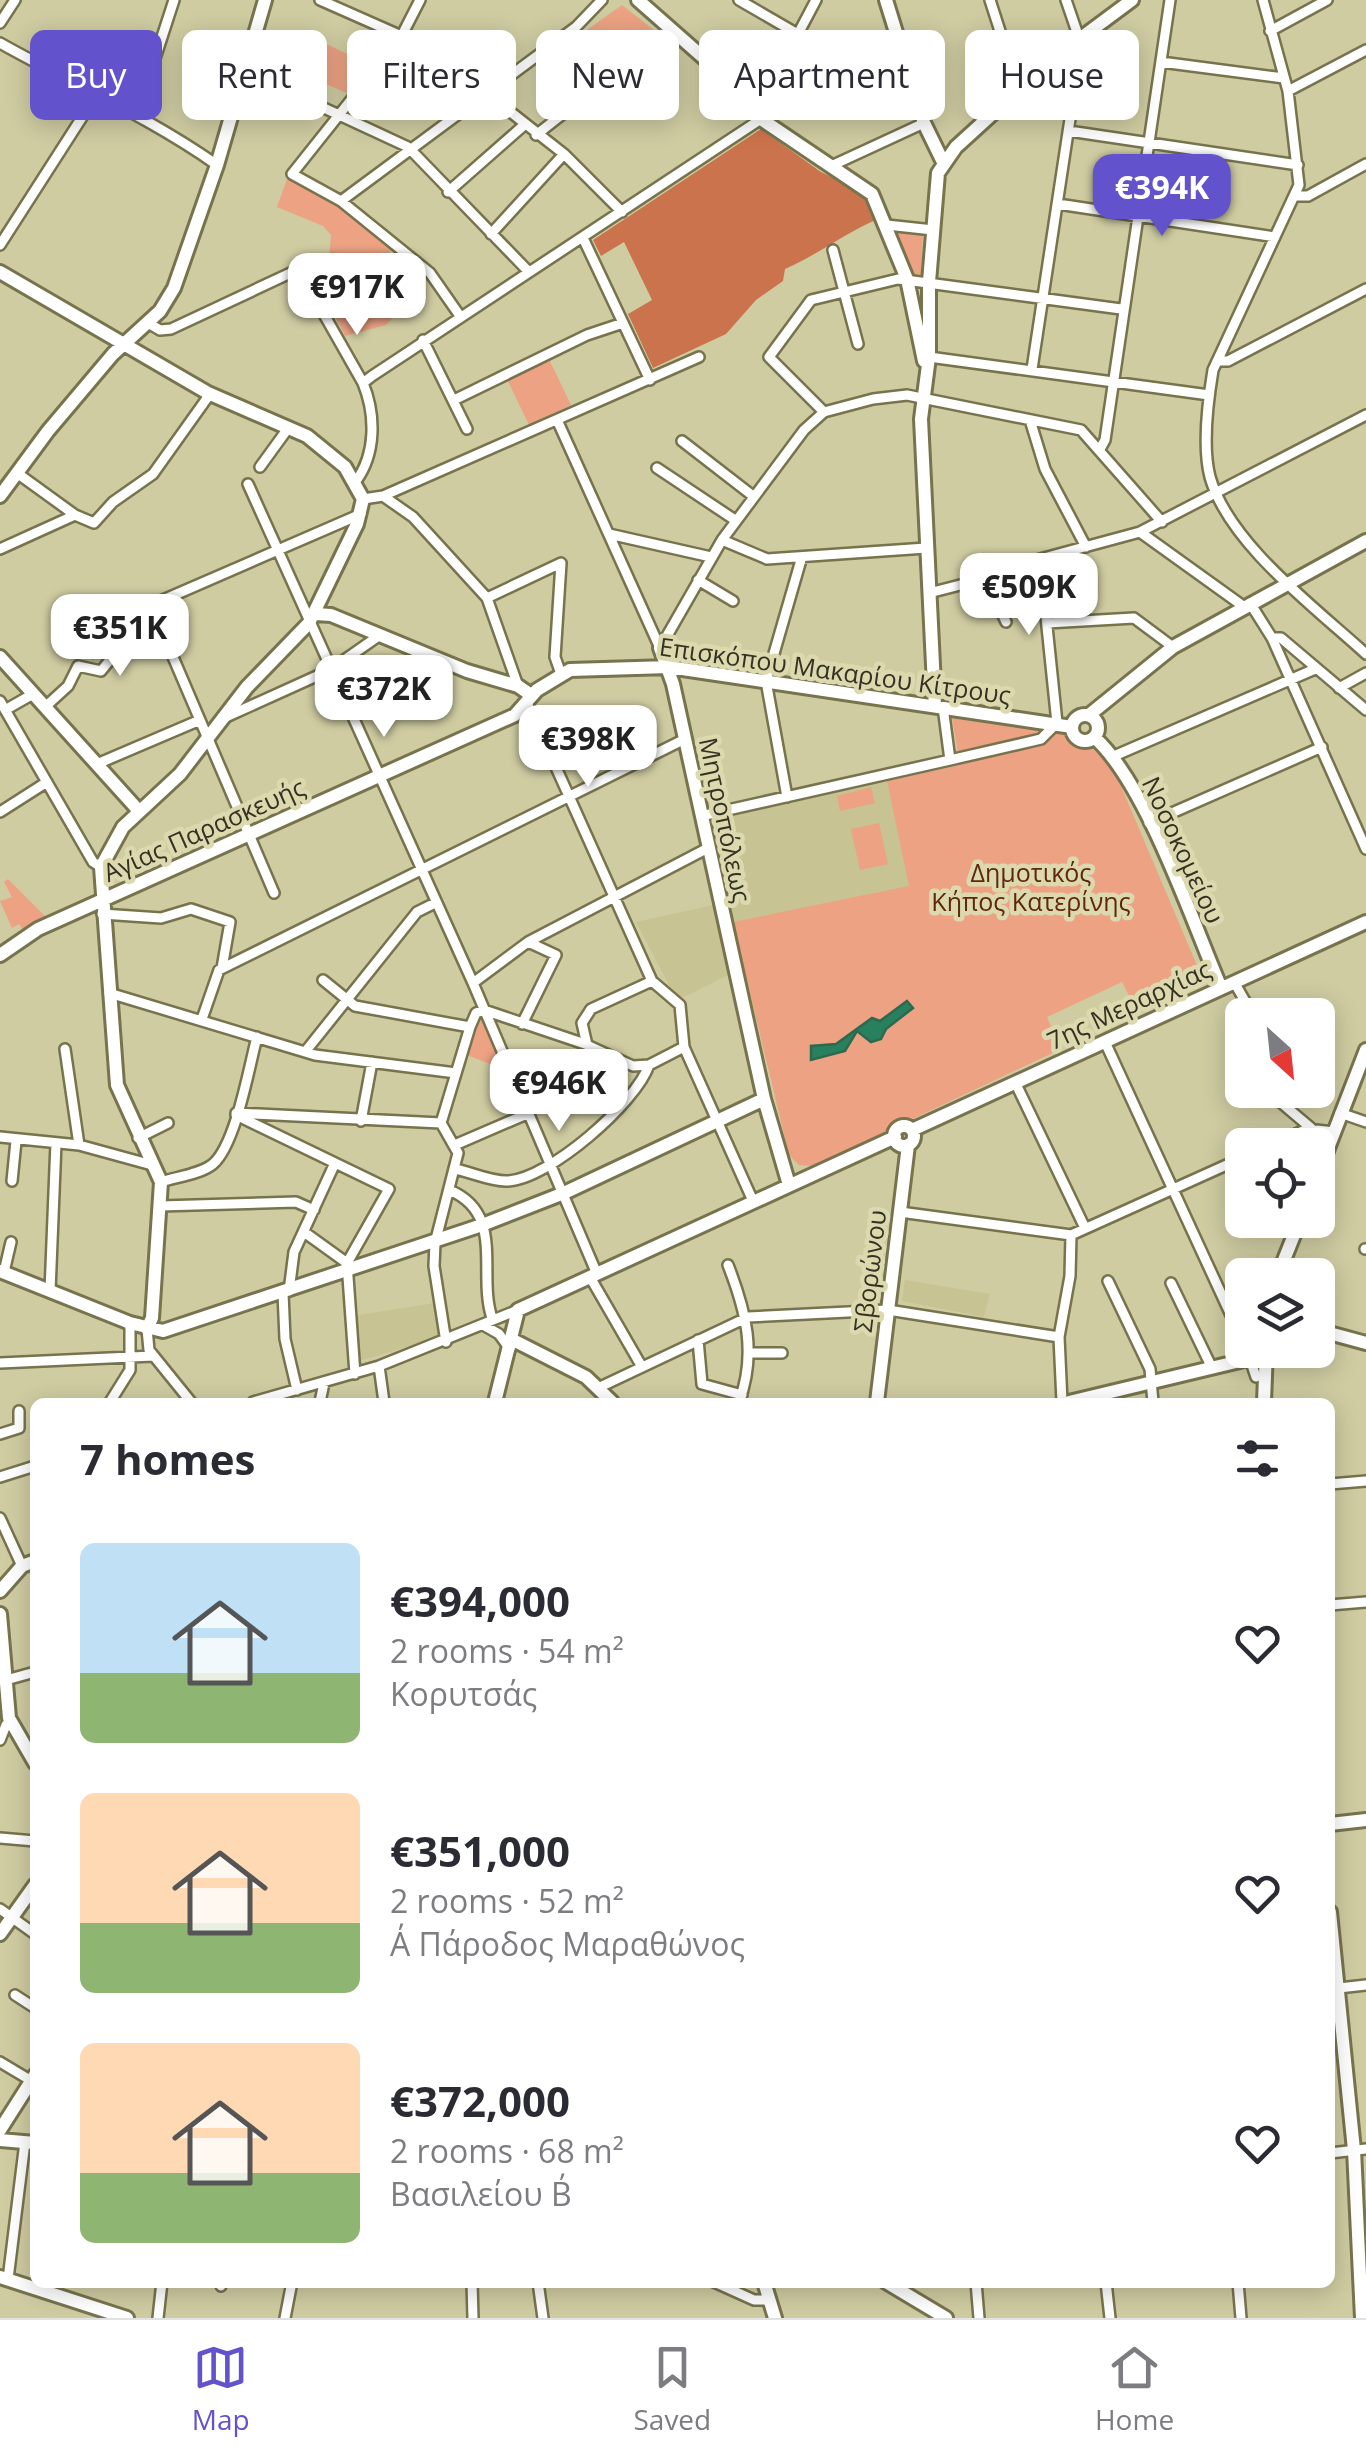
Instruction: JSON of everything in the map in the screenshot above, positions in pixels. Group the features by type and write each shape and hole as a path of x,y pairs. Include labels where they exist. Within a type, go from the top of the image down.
{"street":[{"path":"0,23 15,0"},
{"path":"162,37 174,0"},
{"path":"255,30 265,0"},
{"path":"320,0 388,30"},
{"path":"404,30 420,0"},
{"path":"516,70 576,27 602,0"},
{"path":"638,0 699,54"},
{"path":"739,0 791,30"},
{"path":"800,30 816,0"},
{"path":"886,0 895,30"},
{"path":"990,0 1000,30"},
{"path":"1066,0 1076,30"},
{"path":"1090,30 1132,0"},
{"path":"1100,449 1105,442 1121,309 1170,0"},
{"path":"1263,0 1288,92 1298,166 1295,196 1217,361 1209,396 1209,474 1247,541 1366,654"},
{"path":"1270,31 1327,0"},
{"path":"536,135 671,29"},
{"path":"0,43 30,60"},
{"path":"1288,92 1366,50"},
{"path":"1161,62 1284,78"},
{"path":"347,106 292,174 342,200 430,272 460,316"},
{"path":"327,112 408,147 528,272"},
{"path":"516,119 564,154 622,212"},
{"path":"0,246 80,120"},
{"path":"147,120 218,165"},
{"path":"0,496 174,288 218,165 229,120"},
{"path":"342,200 446,120"},
{"path":"364,383 422,340 760,120"},
{"path":"762,120 866,186 887,226 907,279 928,378"},
{"path":"923,120 942,162 928,282 929,357 924,398 926,548 939,706 950,760"},
{"path":"942,162 987,120"},
{"path":"1032,370 1070,120"},
{"path":"830,166 924,123"},
{"path":"448,192 523,126"},
{"path":"1069,130 1298,166"},
{"path":"491,234 564,154"},
{"path":"1295,196 1308,196 1366,164"},
{"path":"1058,204 1275,237"},
{"path":"887,226 933,230"},
{"path":"582,238 650,380"},
{"path":"833,250 858,344"},
{"path":"148,323 160,330 172,328 300,269 309,271 315,277 322,310 364,383 372,412 370,456 356,481"},
{"path":"0,272 210,394 289,428 335,458 356,481 362,506 312,618 180,774 115,838 101,867 117,1085 160,1182 148,1329 154,1356 188,1398"},
{"path":"824,412 769,357 811,300 846,289 907,279 1121,309"},
{"path":"1217,361 1228,361 1366,289"},
{"path":"454,400 587,335 622,323"},
{"path":"422,340 467,429"},
{"path":"45,707 68,686 79,665 101,671 156,603 277,550 383,496 699,357"},
{"path":"929,357 1209,396"},
{"path":"16,473 75,515 94,523 113,502 146,480 164,461 210,394"},
{"path":"660,648 735,520 804,430 824,412 890,396 924,398 1081,430 1162,522"},
{"path":"929,594 1140,532 1366,415"},
{"path":"1030,420 1045,469 1086,547"},
{"name":"Μητροπόλεως","path":"558,422 669,667 764,1099 790,1185"},
{"path":"260,467 289,428"},
{"path":"682,441 753,496"},
{"path":"657,468 735,520"},
{"path":"248,484 312,618 330,670 473,982 564,1193 594,1275 642,1367"},
{"path":"383,496 413,517 487,598 518,686 530,700 652,981 680,1005 684,1047 754,1201"},
{"path":"0,549 75,515"},
{"path":"1140,532 1246,604 1272,638 1366,848"},
{"path":"609,534 711,557"},
{"path":"722,540 767,559 801,560 926,548"},
{"path":"1089,715 1098,726 1094,738 1082,741 1072,727 1080,716 1089,715 1173,647 1366,541"},
{"path":"787,797 766,680 801,560"},
{"path":"701,816 1040,739 1057,723 1039,562"},
{"path":"487,598 561,564 554,657 562,674"},
{"path":"698,580 733,601"},
{"path":"987,580 1006,622"},
{"path":"312,618 331,614 467,671 518,686"},
{"path":"1047,623 1134,618 1173,647"},
{"path":"224,718 330,670 381,635"},
{"path":"1272,638 1280,638 1366,710"},
{"path":"0,657 5,672 33,694 140,811"},
{"path":"173,657 274,893"},
{"name":"Επισκόπου Μακαρίου Κίτρους","path":"530,700 562,674 580,668 669,667 1072,727"},
{"path":"1114,756 1315,669"},
{"path":"1339,688 1366,673"},
{"path":"0,726 5,709 33,694"},
{"name":"Αγίας Παρασκευής","path":"0,955 38,929 102,907 250,834 380,777 530,700"},
{"path":"5,709 93,862 101,867"},
{"path":"96,764 200,720"},
{"name":"Νοσοκομείου","path":"1094,738 1114,756 1227,985"},
{"path":"222,968 685,739"},
{"path":"1149,822 1322,748"},
{"path":"0,812 47,782"},
{"path":"0,804 0,812"},
{"path":"1352,817 1366,808"},
{"path":"473,982 528,942 708,848"},
{"path":"305,1052 416,912 435,902"},
{"path":"102,907 161,918 191,909 230,922 222,968 202,1019"},
{"name":"7ης Μεραρχίας","path":"912,1130 1366,922"},
{"path":"522,1024 556,955 528,942"},
{"path":"323,980 347,1000 470,1027"},
{"path":"587,1044 582,1022 591,1009 652,981"},
{"path":"1227,985 1238,998"},
{"path":"109,993 305,1052 456,1073"},
{"path":"441,1123 470,1027 476,1013 484,1010 587,1044 632,1066 649,1065 684,1047"},
{"path":"160,1182 210,1167 236,1114 257,1037"},
{"path":"1105,1042 1225,1300"},
{"path":"65,1048 79,1144"},
{"path":"1335,1129 1366,1050"},
{"path":"360,1121 372,1062"},
{"path":"455,1168 508,1181 565,1158 639,1090 649,1065"},
{"path":"1015,1082 1086,1228"},
{"path":"11,1242 2,1272 130,1323 163,1331 482,1225 564,1193 764,1099"},
{"path":"1287,1108 1311,1128"},
{"path":"457,1144 529,1113"},
{"path":"1340,1113 1366,1122"},
{"path":"236,1114 441,1123"},
{"path":"236,1114 389,1189 347,1267 354,1374"},
{"path":"138,1138 168,1123"},
{"path":"441,1123 457,1144 455,1168 435,1243 434,1266 446,1342"},
{"path":"268,1398 446,1342 895,1138 900,1128 912,1130 914,1138 908,1145 895,1138"},
{"path":"0,1137 79,1144 152,1164"},
{"path":"12,1181 16,1141"},
{"path":"50,1291 56,1143"},
{"name":"Σβορώνου","path":"877,1398 908,1145"},
{"path":"298,1390 285,1339 286,1292 294,1252 336,1163"},
{"path":"900,1212 1071,1235 1225,1166"},
{"path":"449,1190 469,1202 489,1246 484,1290 488,1322 511,1345 600,1387 609,1398"},
{"path":"160,1206 296,1202 314,1210"},
{"path":"304,1232 347,1267"},
{"path":"1065,1398 1059,1337 1070,1276 1071,1235"},
{"path":"728,1265 748,1317 748,1353 741,1398"},
{"path":"1108,1280 1150,1369 1153,1398"},
{"path":"1171,1283 1218,1366"},
{"path":"496,1398 518,1310"},
{"path":"600,1387 748,1317 888,1310 1059,1337"},
{"path":"112,1398 130,1370 130,1323"},
{"path":"1335,1335 1366,1343"},
{"path":"698,1340 702,1384 738,1398"},
{"path":"748,1353 782,1353"},
{"path":"0,1363 154,1356"},
{"path":"1082,1398 1225,1363"},
{"path":"379,1366 383,1398"},
{"path":"321,1398 324,1383"},
{"path":"0,1434 18,1428 18,1411"},
{"path":"0,1477 30,1468"},
{"path":"1335,1484 1366,1482"},
{"path":"0,1518 28,1563 1,1592"},
{"path":"1335,1605 1366,1602"},
{"path":"0,1614 6,1680 5,1724 0,1740"},
{"path":"6,1680 30,1673"},
{"path":"5,1724 30,1756"},
{"path":"1335,1823 1366,1820"},
{"path":"0,1838 30,1841"},
{"path":"0,1934 30,1892"},
{"path":"0,1909 30,1930"},
{"path":"1362,2318 1360,2150 1335,1988 1366,1986"},
{"path":"15,1994 30,2004"},
{"path":"0,2062 30,2078"},
{"path":"0,2130 30,2086"},
{"path":"0,2140 30,2142 4,2278 30,2284"},
{"path":"1335,2152 1360,2150"},
{"path":"42,2288 91,2313 127,2318"},
{"path":"158,2318 161,2288"},
{"path":"285,2318 291,2288"},
{"path":"472,2288 473,2318"},
{"path":"539,2288 543,2318"},
{"path":"727,2288 754,2300 765,2289 775,2318"},
{"path":"896,2288 946,2318"},
{"path":"976,2288 979,2318"},
{"path":"1107,2288 1110,2318"},
{"path":"1238,2288 1241,2318"}],"shaded area":[{"path":"761,129 821,172 867,194 880,218 785,269 783,281 756,300 726,334 653,368 628,314 652,300 624,242 601,256 593,240"},
{"path":"887,781 910,887 733,922 710,821"},
{"path":"713,905 730,974 684,997 674,995 636,922"},
{"path":"907,1001 913,1008 886,1029 881,1039 871,1042 857,1031 845,1051 811,1060 811,1046 836,1044 872,1018 880,1021"},
{"path":"905,1280 990,1294 984,1317 902,1301"},
{"path":"435,1303 440,1337 356,1362 352,1316"}],"green space":[{"path":"622,5 654,30 587,30"},
{"path":"327,44 347,54 347,93 327,84"},
{"path":"288,176 331,198 391,250 371,272 404,306 386,325 345,336 326,298 331,235 323,226 277,207"},
{"path":"892,228 923,232 921,275 909,274"},
{"path":"548,357 571,405 529,425 506,377"},
{"name":"Δημοτικός Κήπος Κατερίνης","path":"952,718 1069,735 1110,760 1204,982 1138,1013 1122,982 1047,1017 1061,1049 813,1166 799,1165 789,1155 733,922 909,886 887,781 960,765"},
{"path":"871,787 875,803 840,811 837,796"},
{"path":"879,823 888,864 860,870 851,829"},
{"path":"8,879 46,917 23,930 19,924 12,928 0,901 12,897 4,882"},
{"path":"481,1018 505,1070 467,1055"}]}
